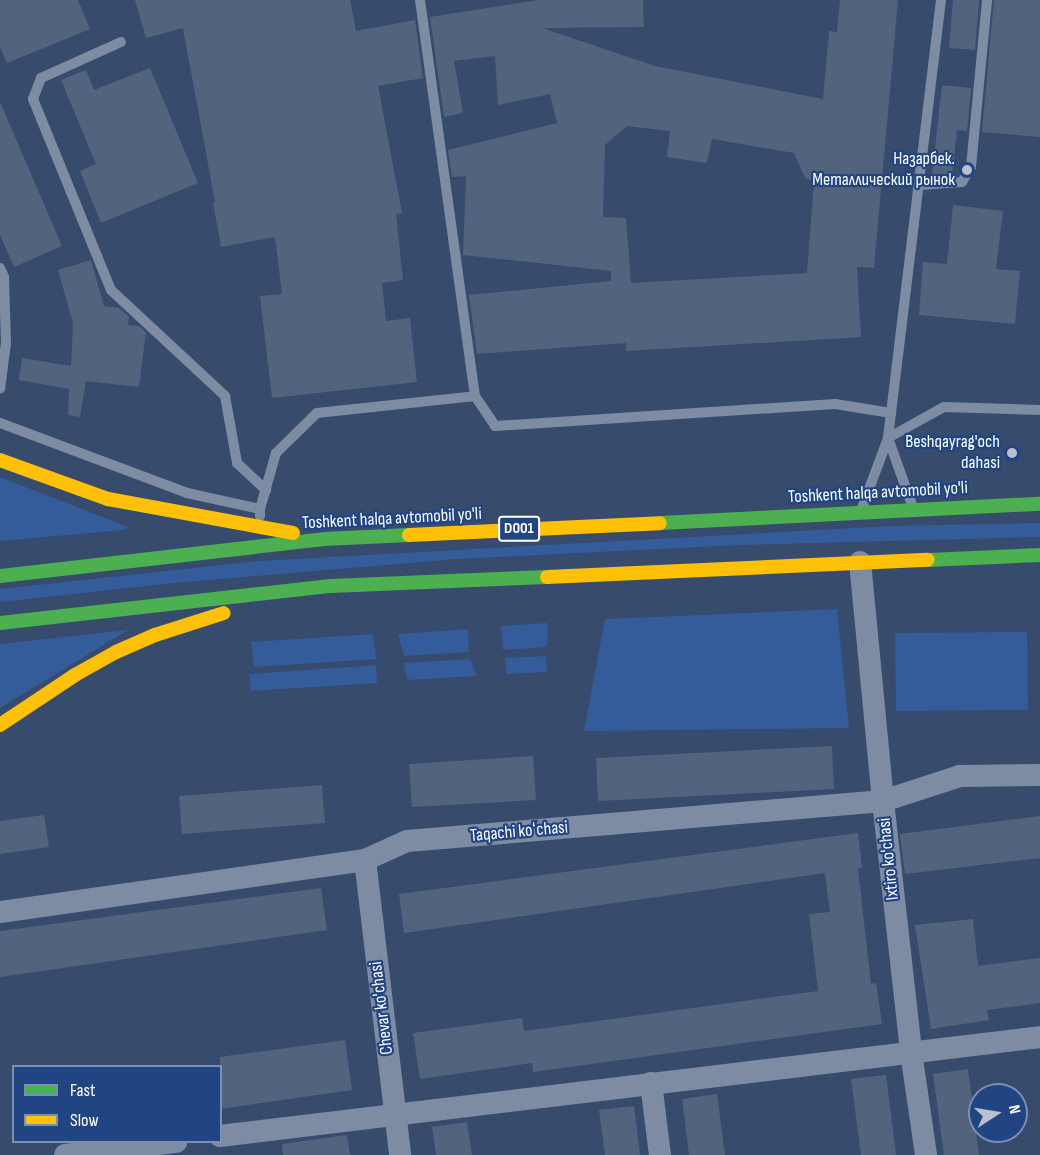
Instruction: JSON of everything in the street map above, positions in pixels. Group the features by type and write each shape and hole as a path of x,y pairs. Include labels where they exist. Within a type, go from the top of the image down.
{"highway":[{"path":"0,460 108,499 324,539"},
{"name":"Toshkent halqa avtomobil yo'li","path":"0,576 324,539 1040,504"},
{"path":"0,623 331,586 1040,555"},
{"path":"0,725 75,675 116,652 155,635 211,617 331,586"}],"street":[{"name":"Ixtiro ko'chasi","path":"860,562 883,801 911,1052 926,1155"},
{"name":"Taqachi koʻchasi","path":"0,912 365,860 407,842 883,801 960,776 1040,775"},
{"name":"Chevar ko'chasi","path":"365,860 400,1155"},
{"path":"222,1136 1040,1037"},
{"path":"651,1083 660,1155"},
{"path":"65,1155 167,1143"}],"lane":[{"path":"420,0 475,396 495,426 835,404 891,413"},
{"path":"860,512 888,438 941,0"},
{"path":"919,185 962,183 970,167 987,0"},
{"path":"121,42 41,78 33,99 111,290 225,396 237,463 266,490"},
{"path":"0,268 4,278 6,343 0,389"},
{"path":"260,526 260,509 276,453 317,413 475,396"},
{"path":"888,438 944,407 1040,410"},
{"path":"0,423 187,493 260,509"},
{"path":"888,438 914,509"}],"shaded area":[{"path":"0,477 128,527 123,530 0,541"},
{"path":"1040,523 1040,537 741,545 457,559 174,583 0,602 0,589 258,561 888,526"},
{"path":"837,609 849,728 584,731 605,619"},
{"path":"548,623 547,647 503,650 501,626"},
{"path":"468,629 469,652 404,656 398,634"},
{"path":"128,630 0,708 0,644"},
{"path":"1027,632 1028,710 896,711 895,633"},
{"path":"373,634 376,659 254,667 251,642"},
{"path":"546,656 547,672 506,674 505,658"},
{"path":"470,659 477,676 407,680 404,663"},
{"path":"376,665 377,683 251,691 249,674"}],"building":[{"path":"0,0 78,0 90,29 7,63 0,47"},
{"path":"135,0 350,0 356,31 415,20 423,78 378,86 402,213 396,214 403,280 382,283 386,321 410,318 417,382 272,398 260,296 282,294 275,237 221,247 183,28 146,38"},
{"path":"539,0 643,0 644,27 542,28 655,66 823,99 829,31 837,32 840,0 898,0 874,268 857,267 861,337 626,351 626,343 477,354 469,295 611,281 611,271 463,255 466,176 452,177 448,150 557,123 550,94 498,105 495,56 454,61 463,113 444,117 430,17","holes":["627,126 670,131 667,157 707,163 712,139 794,153 805,178 814,181 807,273 631,283 626,218 603,217 605,145"]},
{"path":"953,0 979,0 975,50 949,48"},
{"path":"994,0 1040,0 1040,137 982,132"},
{"path":"150,68 198,183 101,223 80,171 96,164 61,80 86,70 94,90"},
{"path":"942,85 971,88 967,131 957,130 952,175 932,174"},
{"path":"0,102 62,246 14,267 0,235"},
{"path":"953,205 1003,211 996,269 1020,271 1015,324 919,315 923,262 947,264"},
{"path":"91,260 104,306 119,308 129,317 128,325 139,326 146,332 139,387 86,381 80,417 68,415 69,389 19,380 22,358 71,366 73,323 58,270"},
{"path":"832,746 834,789 598,801 596,758"},
{"path":"533,756 536,800 412,807 409,764"},
{"path":"322,785 325,823 182,834 179,796"},
{"path":"44,815 49,847 0,854 0,821"},
{"path":"1040,816 1040,858 905,874 900,834"},
{"path":"858,833 862,868 858,868 871,984 876,983 882,1024 533,1072 532,1063 420,1079 413,1033 522,1018 524,1031 818,991 809,914 830,912 825,873 404,933 399,894"},
{"path":"321,888 327,930 0,977 0,931"},
{"path":"973,919 978,966 1040,958 1040,1003 987,1010 989,1020 931,1029 915,925"},
{"path":"345,1040 352,1090 222,1109 220,1057"},
{"path":"968,1069 968,1143 977,1143 979,1155 944,1155 933,1074"},
{"path":"886,1075 896,1155 861,1155 851,1079"},
{"path":"717,1094 725,1155 689,1155 682,1099"},
{"path":"634,1106 640,1155 605,1155 599,1110"},
{"path":"467,1122 472,1155 436,1155 432,1127"},
{"path":"347,1135 350,1155 283,1155 282,1144"}],"traffic: fast":[{"path":"660,523 1040,504"},
{"path":"0,576 324,539 409,535"},
{"path":"928,560 1040,555"},
{"path":"0,623 331,586 547,577"}],"traffic: slow":[{"path":"0,460 108,499 293,533"},
{"path":"409,535 660,523"},
{"path":"547,577 928,560"},
{"path":"0,725 75,675 116,652 155,635 224,613"}],"place":[{"name":"Назарбек. Металлический рынок","path":"967,170"},
{"name":"Beshqayrag'och dahasi","path":"1012,453"}]}
